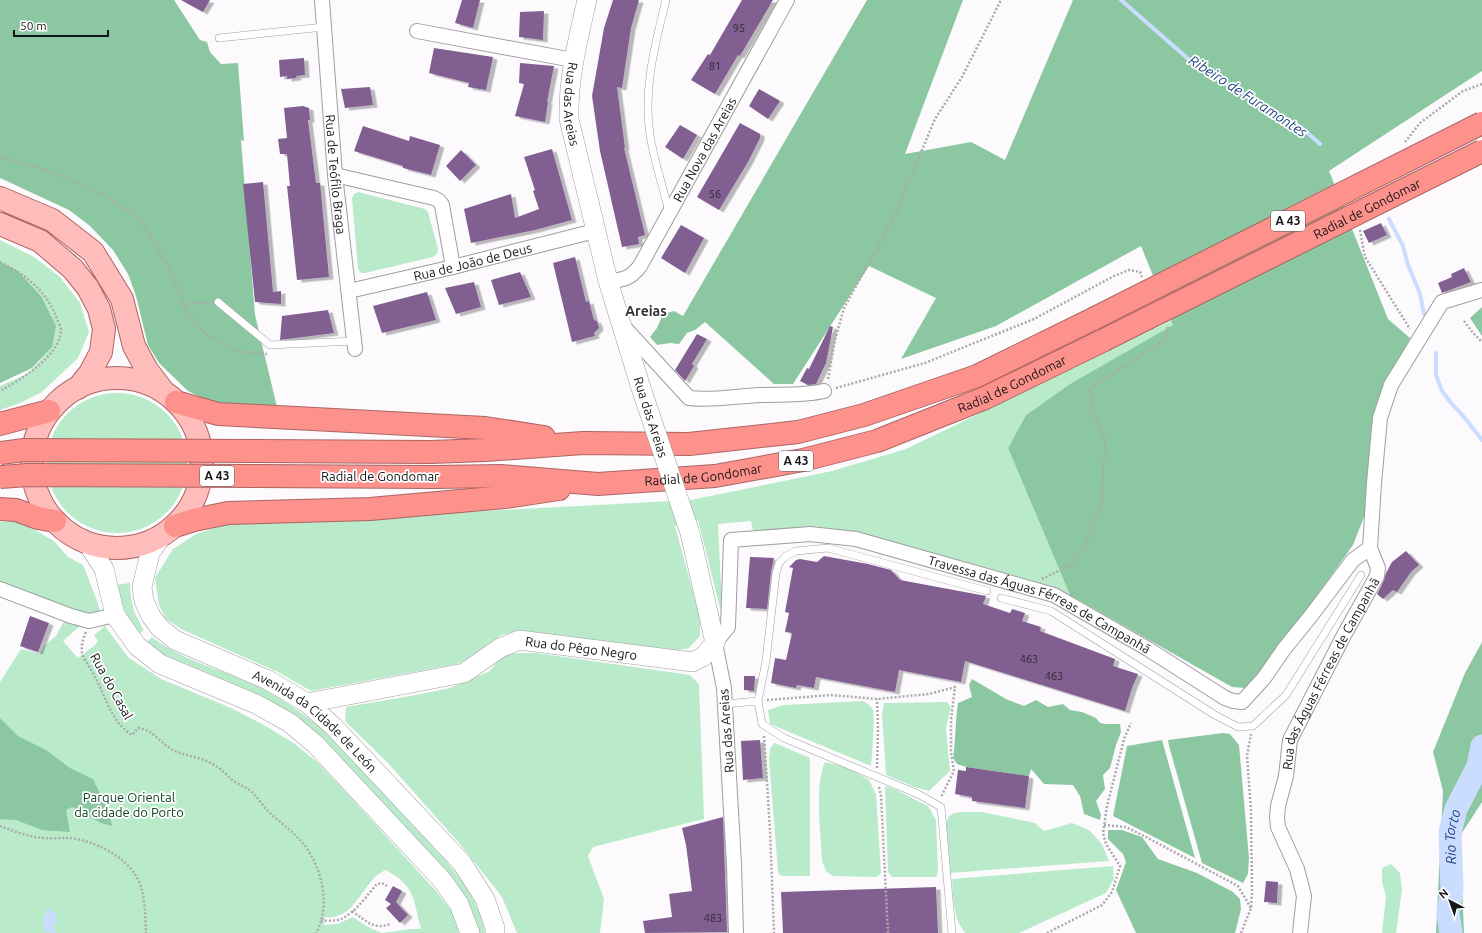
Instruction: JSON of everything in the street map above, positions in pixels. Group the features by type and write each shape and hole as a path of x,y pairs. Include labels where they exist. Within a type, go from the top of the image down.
{"highway":[{"name":"Radial de Gondomar","path":"0,453 24,450 431,452 583,443 689,444 798,432 864,414 977,376 1482,123"},
{"name":"Radial de Gondomar","path":"0,477 28,475 501,476 598,484 715,476 804,460 877,441 985,398 1482,151"},
{"path":"170,397 218,414 485,428 583,443"},
{"path":"0,424 49,411"},
{"path":"168,531 194,520 228,513 370,509 505,497 598,484"},
{"path":"0,510 16,510 38,518 54,521"}],"main road":[{"name":"Rua das Areias","path":"587,0 573,60 568,96 569,119 608,282 641,388 690,533 715,643"},
{"path":"0,198 52,220 93,252 122,299 134,346 147,370 187,415 199,439 202,466 197,492 184,515 168,531 140,545 114,549 88,544 64,531 54,521 42,504 35,487 31,461 36,435 49,411 63,398 78,388 93,382 120,378 146,383 170,397"},
{"path":"0,224 40,242 73,269 88,288 99,309 104,329 101,352 90,373 78,388"},
{"name":"Avenida da Cidade de León","path":"168,531 150,553 142,587 144,601 151,616 159,627 175,640 268,680 308,703 334,727 462,863 485,899 495,933"},
{"name":"Avenida da Cidade de León","path":"88,544 104,569 115,615 137,646 160,664 256,704 290,723 315,744 442,880 459,904 470,933"},
{"name":"Rua do Pêgo Negro","path":"308,703 464,673 500,648 519,640 692,662 704,656 715,643"}],"street":[{"name":"Rua de Teófilo Braga","path":"322,0 335,175 354,345"},
{"name":"Rua Nova das Areias","path":"608,282 623,280 634,274 640,266 787,0"},
{"path":"417,31 573,60"},
{"path":"335,175 434,198 439,201 442,205 453,267"},
{"name":"Rua de João de Deus","path":"349,291 453,267 596,231"},
{"name":"Rua das Águas Férreas de Campanhã","path":"1300,933 1304,896 1297,869 1278,828 1278,806 1286,776 1290,740 1344,635 1378,576 1378,568 1370,548 1380,418 1391,385 1442,302 1482,290"},
{"path":"621,323 689,398 706,400 758,395 814,393 824,391"},
{"name":"Travessa das Águas Férreas de Campanhã","path":"715,643 728,627 731,540 810,534 856,539 1054,595 1148,649 1225,698 1242,702 1264,678 1284,649 1353,560 1370,548"},
{"path":"0,589 71,616 89,621 115,615"},
{"name":"Rua das Areias","path":"715,643 724,688 734,864 736,933"}],"lane":[{"path":"666,0 651,62 648,99 650,135 669,212"},
{"path":"219,38 324,27"},
{"path":"218,302 270,345 354,345"},
{"path":"952,933 941,807 918,794 784,738 762,724 758,701 766,661 776,573 779,563 786,556 796,551 828,548 987,591"},
{"path":"1001,598 1051,611 1215,715 1238,727 1253,726 1286,695 1361,575"},
{"path":"725,704 758,701"}],"path":[{"path":"824,391 830,370 835,340 844,308 892,221 935,119 962,77 1001,0"},
{"path":"0,157 43,169 102,193 140,220 172,272 185,310 207,335 237,351 268,355"},
{"path":"0,262 18,271 42,290 54,311 61,330 58,343 51,354 29,374 0,391"},
{"path":"824,391 932,360 1034,319 1114,276 1129,270 1140,272 1143,278"},
{"path":"183,305 218,302"},
{"path":"1464,321 1482,342"},
{"path":"1027,587 1071,564 1087,541 1102,501 1105,438 1093,414 1091,388 1166,339 1168,325"},
{"name":"Rua do Casal","path":"89,621 81,647 82,655 100,686 115,718 122,727 132,735 138,728 145,728 172,750 204,760 222,770 236,783 248,789 269,812 300,840 309,852 321,878 323,892 321,920"},
{"path":"758,701 831,695 877,699 929,694 955,687 951,720 951,753 954,771 937,804"},
{"path":"877,699 878,755 876,776 881,796 888,933"},
{"path":"1047,933 1102,905 1112,892 1120,866 1106,844 1103,832 1107,806 1124,739 1131,723"},
{"path":"762,724 770,830 774,933"},
{"path":"1241,933 1250,908 1251,811 1247,756 1253,726"},
{"path":"1104,824 1126,827 1238,886 1250,908"},
{"path":"0,826 35,837 70,838 95,844 108,851 129,868 136,876 142,893 146,933"},
{"path":"316,933 321,920 336,920 343,918 352,911 376,884 382,883 387,886"},
{"path":"352,911 375,927 391,924"}],"green space":[{"path":"0,0 174,0 200,40 207,42 210,52 221,64 238,63 244,141 241,140 255,315 277,407 214,404 188,391 159,363 148,345 136,296 128,274 113,250 90,226 69,210 0,178"},
{"path":"867,0 963,0 905,154 971,142 1005,160 1073,0 1482,0 1482,71 1329,171 1388,319 1410,338 1374,416 1366,512 1353,545 1268,664 1245,688 1232,687 1070,595 1008,448 1026,415 1070,384 1173,325 1141,246 996,326 901,359 936,298 869,266 793,384 774,384 705,322 695,330 687,333 679,344 670,343 657,345 650,337 657,328 663,314 674,311 683,316"},
{"path":"358,192 425,209 428,212 438,249 437,254 433,257 361,273 358,269 352,198 354,194"},
{"path":"0,240 34,257 60,277 80,303 89,332 78,358 42,392 20,403 0,410 0,386 29,373 52,347 41,296 22,275 0,263"},
{"path":"0,262 18,271 41,296 56,326 52,347 32,368 0,383"},
{"path":"1482,307 1482,336 1470,318"},
{"path":"1172,320 1174,325 1070,384 1026,415 1008,448 1070,595 1055,587 859,533 811,526 753,531 751,521 718,524 722,608 720,608 698,520 675,526 700,618 700,636 689,648 673,651 524,631 501,635 472,657 457,664 311,691 278,672 183,630 166,619 159,605 155,578 173,549 196,534 224,525 691,500 832,471 906,449"},
{"path":"124,393 144,398 167,413 182,436 186,449 186,477 182,490 167,513 144,528 131,532 110,533 90,528 67,513 52,490 48,477 47,456 52,436 67,413 90,398 103,394"},
{"path":"19,521 54,541 68,557 83,565 98,603 100,613 85,615 0,583 0,522"},
{"path":"130,583 133,608 144,630 139,634 125,611 116,585"},
{"name":"Parque Oriental da cidade do Porto","path":"66,617 80,626 63,641 78,658 95,645 98,641 94,635 103,628 104,625 129,658 161,679 231,708 264,725 295,744 316,761 343,789 436,891 452,912 459,933 382,933 0,933 0,682 21,649 40,654 44,646 56,636","holes":["386,870 396,876 408,888 412,895 421,929 382,933 368,927 353,917 337,924 324,925 325,917 334,917 351,908 373,879 379,873"]},
{"path":"152,637 163,645 186,657 249,682 270,693 300,712 328,734 447,862 476,904 485,933 477,933 305,724 277,705 245,689 158,652 147,642"},
{"path":"1482,642 1482,802 1460,836 1464,933 1436,933 1443,791 1433,752 1465,673"},
{"path":"503,653 536,653 690,675 699,684 704,819 593,847 588,856 604,899 600,933 517,933 502,897 460,844 388,763 345,721 346,707 450,688 490,671"},
{"path":"972,679 1006,699 1024,706 1036,700 1048,707 1063,704 1070,710 1082,712 1096,718 1100,723 1120,724 1121,732 1110,768 1103,775 1105,789 1096,801 1101,815 1100,820 1084,814 1080,796 1073,785 1044,784 1031,769 1029,776 966,767 957,764 953,758 958,703 972,697 969,685"},
{"path":"863,701 871,707 874,714 871,766 770,724 768,710 784,705"},
{"path":"947,702 951,708 946,728 950,771 929,791 914,787 886,775 882,716 884,703"},
{"path":"0,718 18,736 46,750 70,768 93,779 109,812 112,826 101,823 72,807 66,810 70,832 42,830 16,820 0,819"},
{"path":"1223,733 1230,734 1239,745 1249,858 1248,874 1243,883 1202,863 1168,740"},
{"path":"1162,740 1195,858 1113,816 1127,746"},
{"path":"774,743 809,757 810,876 781,876 778,872 769,759 770,749"},
{"path":"825,762 847,767 869,780 876,794 881,873 876,877 833,876 826,871 822,861 819,810 820,784"},
{"path":"885,786 928,806 936,820 938,872 936,877 892,877 888,872"},
{"path":"961,812 982,812 1035,823 1044,831 1072,823 1089,830 1102,844 1109,861 950,873 946,823 952,814"},
{"path":"1108,830 1122,830 1142,837 1158,859 1197,873 1233,892 1240,899 1241,909 1235,933 1136,933 1116,890 1126,862 1123,854 1108,839"},
{"path":"1391,864 1400,873 1402,890 1396,933 1382,933 1386,896 1382,882 1382,868"},
{"path":"1113,866 1114,879 1106,893 1019,933 965,933 958,921 954,907 952,879"}],"water":[{"path":"48,907 56,915 56,924 53,927 56,933 45,932 43,919"}],"building":[{"path":"181,0 210,0 203,12"},
{"path":"462,0 480,0 473,28 455,23"},
{"path":"613,0 639,0 631,28 622,88 617,87 624,148 645,235 638,237 639,244 622,247 600,151 592,96 604,28"},
{"path":"742,0 773,0 740,56 738,55 715,94 691,80 708,54 710,55"},
{"path":"544,11 543,40 519,37 520,12"},
{"path":"434,48 493,57 486,90 468,87 469,83 429,73"},
{"path":"304,58 305,75 287,79 287,76 280,77 279,60"},
{"path":"520,63 554,66 545,122 515,116 524,84 519,83"},
{"path":"370,87 373,105 345,108 341,89"},
{"path":"759,89 780,101 768,119 749,106"},
{"path":"303,106 309,108 310,120 308,120 316,183 320,183 329,277 297,280 287,186 290,186 287,154 280,154 278,139 287,138 284,108"},
{"path":"740,123 760,134 760,138 748,162 719,210 697,197"},
{"path":"680,125 697,135 683,159 665,147"},
{"path":"363,126 409,141 410,136 440,145 431,175 403,168 403,166 354,151"},
{"path":"552,149 572,220 535,230 471,243 464,209 511,194 515,218 539,209 533,191 535,190 524,157"},
{"path":"461,150 476,165 460,181 446,166"},
{"path":"263,182 273,292 281,291 281,304 255,302 243,184"},
{"path":"1381,223 1387,235 1369,243 1363,231"},
{"path":"681,225 704,238 685,273 661,258"},
{"path":"575,257 586,302 589,301 594,320 597,321 599,328 594,333 595,336 572,342 553,263"},
{"path":"1464,268 1471,282 1442,293 1438,283 1452,277 1451,274"},
{"path":"520,272 531,297 499,305 491,280"},
{"path":"474,282 481,307 456,314 445,288"},
{"path":"427,292 436,320 382,333 373,306"},
{"path":"328,310 334,333 280,340 282,316"},
{"path":"830,326 833,327 826,363 816,384 808,385 800,381 807,368 809,369"},
{"path":"697,334 707,339 692,364 694,366 685,381 675,370"},
{"path":"1406,551 1419,565 1411,572 1397,592 1393,590 1383,599 1377,594 1386,573 1392,562"},
{"path":"824,556 891,570 900,580 986,596 983,604 1010,613 1012,609 1025,613 1022,621 1041,627 1040,631 1115,659 1113,666 1138,674 1125,711 965,661 961,682 899,670 895,692 816,677 814,688 797,685 796,688 771,683 775,658 786,660 792,633 785,632 789,613 785,612 793,568 789,567 796,560 800,559 817,562"},
{"path":"750,557 774,558 767,609 746,608"},
{"path":"30,616 49,623 38,652 20,646"},
{"path":"744,676 755,676 754,691 744,690"},
{"path":"760,740 763,778 743,780 741,741"},
{"path":"966,767 1029,776 1025,808 972,801 972,797 955,794 958,770 966,771"},
{"path":"723,817 727,932 645,933 643,921 672,917 669,894 692,891 686,845 682,828"},
{"path":"1266,881 1278,882 1277,903 1264,902"},
{"path":"393,886 402,891 396,902 408,915 400,923 386,908 391,904 385,900"},
{"path":"936,887 938,933 783,933 781,892"}],"waterway":[{"name":"Ribeiro de Furamontes","path":"1121,0 1194,64 1302,128 1320,144"},
{"path":"1389,219 1403,246 1408,265 1420,294 1424,314"},
{"name":"Ribeiro de Furamontes","path":"1436,353 1436,375 1442,391 1482,440"},
{"name":"Rio Torto","path":"1451,933 1448,913 1452,890 1450,832 1456,809 1478,766 1482,746"}],"district":[{"name":"Areias","path":"646,311"}]}
